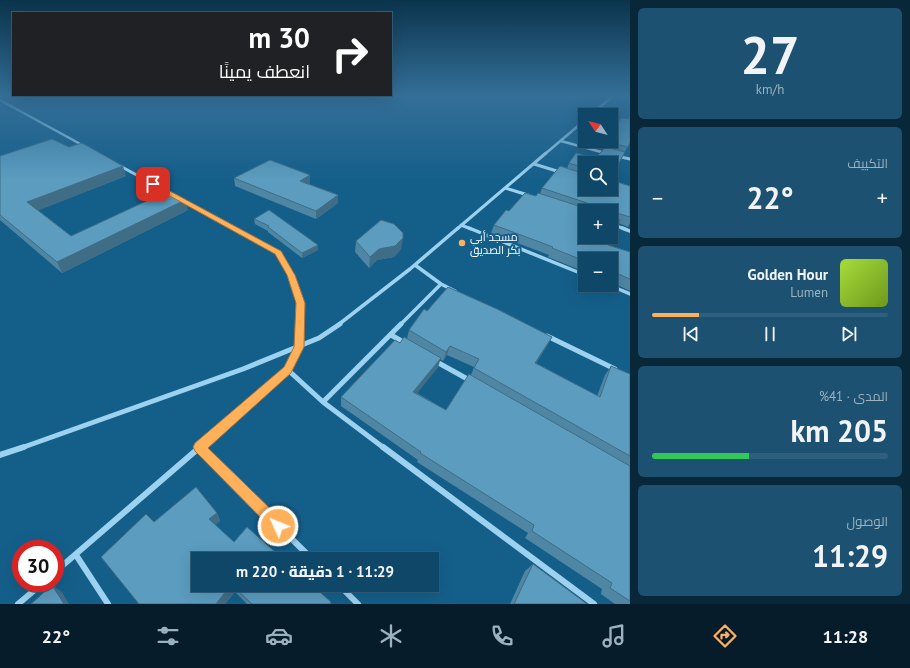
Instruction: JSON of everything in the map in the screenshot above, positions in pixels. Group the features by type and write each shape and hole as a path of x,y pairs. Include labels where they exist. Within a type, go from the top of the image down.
{"street":[{"path":"42,123 90,150"},
{"path":"0,455 243,369 318,338 350,317 415,265 578,126"},
{"path":"561,141 607,153"},
{"path":"615,155 630,160"},
{"path":"534,164 563,173"},
{"path":"118,165 174,196"},
{"path":"505,188 534,198"},
{"path":"64,565 288,370 299,347 300,303 291,275 278,253 180,199"},
{"path":"461,225 578,272"},
{"path":"618,227 630,231"},
{"path":"415,265 441,284 462,294"},
{"path":"323,402 441,284"},
{"path":"618,289 630,294"},
{"path":"539,332 623,373"},
{"path":"391,335 412,347"},
{"path":"432,359 473,383"},
{"path":"288,370 323,402 594,604"},
{"path":"199,447 305,552"},
{"path":"76,555 108,604"},
{"path":"18,604 32,592"},
{"path":"346,592 358,604"}],"building":[{"path":"618,123 630,123 630,142 628,147 618,144"},
{"path":"52,139 69,147 82,143 123,166 27,202 71,236 168,191 185,200 57,262 0,215 0,156"},
{"path":"605,148 625,152 618,164 618,156 597,156"},
{"path":"576,153 587,156 578,156 578,166 569,163"},
{"path":"270,160 310,175 300,181 338,195 316,211 234,178"},
{"path":"560,166 578,172 578,196 618,196 618,182 630,186 630,217 618,213 618,204 590,204 542,188"},
{"path":"525,193 536,196 538,193 578,206 578,244 608,244 630,252 630,279 618,274 618,252 578,252 578,258 552,248 553,247 494,225 506,210 509,211"},
{"path":"269,210 318,245 302,253 268,227 269,226 254,219"},
{"path":"381,220 394,224 403,233 403,238 395,246 379,249 370,257 356,241"},
{"path":"448,287 497,309 552,337 535,363 600,397 611,366 630,374 630,456 474,368 479,359 450,346 446,352 409,330 424,309 427,311"},
{"path":"404,337 441,358 413,392 446,410 469,374 630,466 630,601 610,588 612,583 532,531 534,525 420,453 421,452 341,397 395,340 400,343"},
{"path":"196,487 217,513 209,519 234,542 247,527 275,552 191,552 191,592 225,592 216,604 139,604 101,557 146,514 154,522"},
{"path":"533,564 587,604 514,604"},
{"path":"44,592 56,592 64,604 31,604"},
{"path":"239,592 320,592 331,602 330,604 252,604"}],"place":[{"name":"مسجد أبي بكر الصديق","path":"462,243"}],"route":[{"path":"153,184 278,253 291,275 300,303 299,347 288,370 199,447 278,526"}]}
